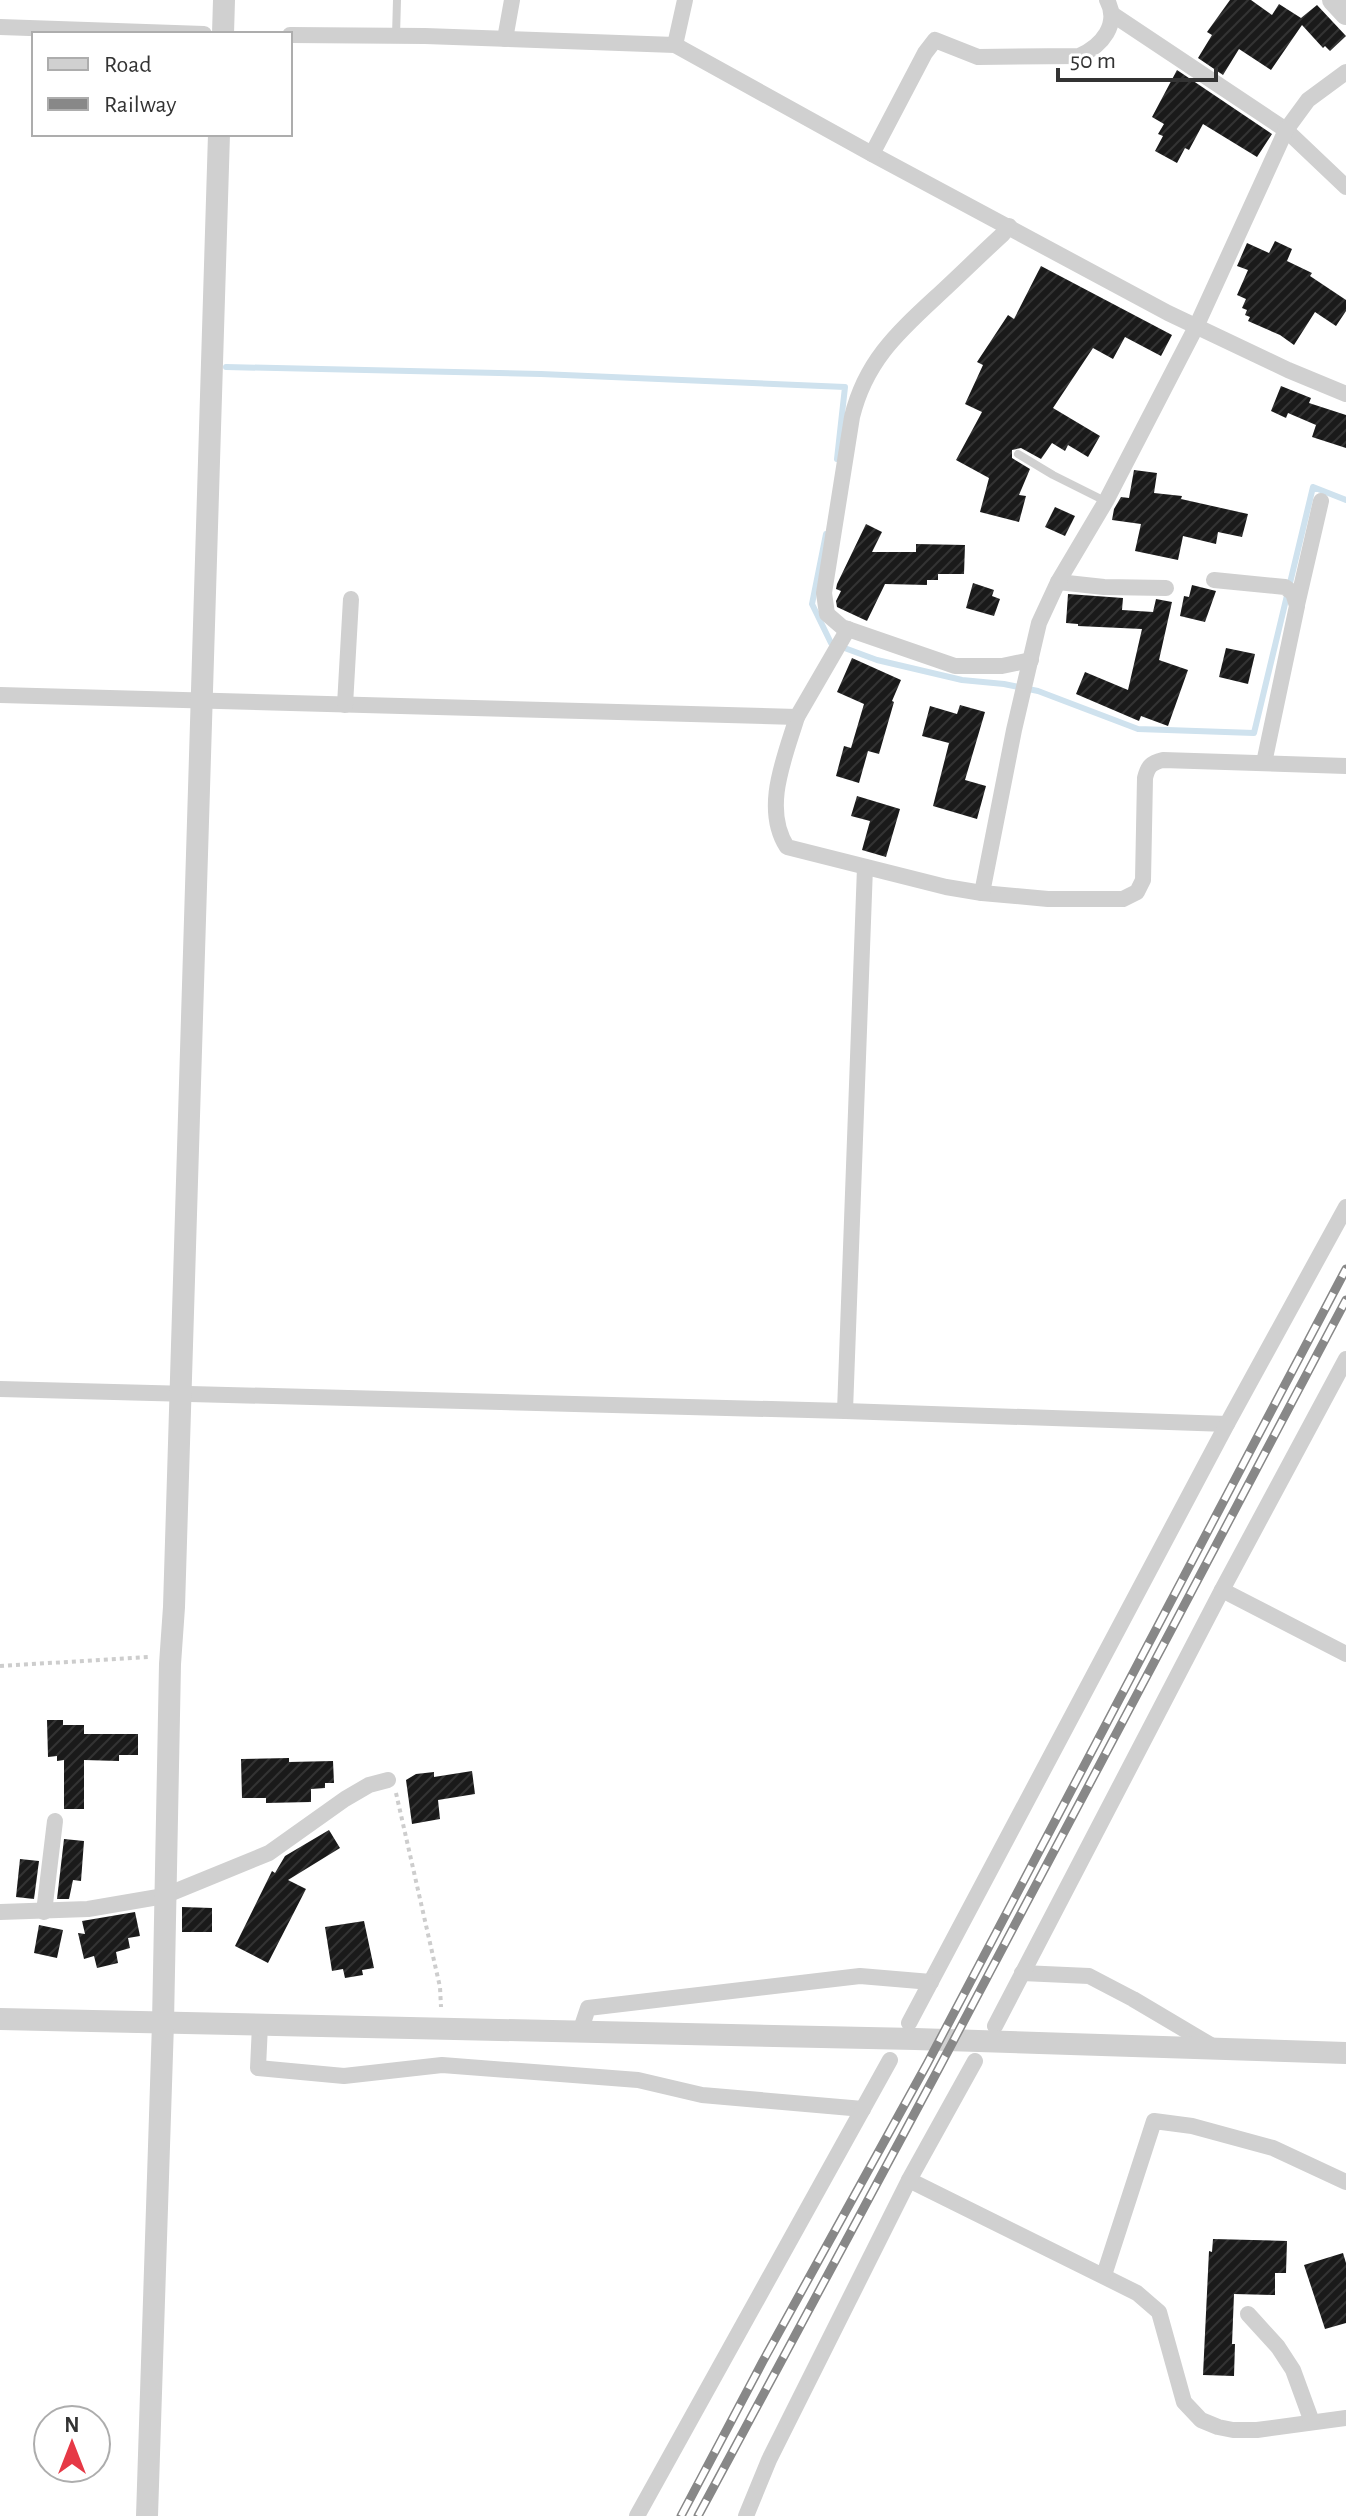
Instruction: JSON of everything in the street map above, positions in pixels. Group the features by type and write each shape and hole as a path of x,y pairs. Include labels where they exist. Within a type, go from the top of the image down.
{"street":[{"path":"223,32 224,0"},
{"path":"505,39 512,0"},
{"path":"675,45 685,0"},
{"path":"1333,0 1346,14"},
{"path":"872,154 925,53 935,40 978,57 1079,56 1089,52 1106,35 1110,7 1286,130 1346,187"},
{"path":"0,27 146,32"},
{"path":"292,35 675,45 1196,327 1346,394"},
{"path":"982,893 1039,623 1058,582 1106,501 1196,327 1286,130 1308,100 1346,72"},
{"path":"147,2516 163,2023 170,1656 174,1607 219,136"},
{"path":"1009,226 893,337 875,362 857,397 824,593 827,614 842,627 955,666 1002,666 1031,660"},
{"path":"1264,763 1321,501"},
{"path":"1214,580 1285,587 1293,593 1297,606"},
{"path":"1058,582 1104,587 1166,588"},
{"path":"345,705 351,599"},
{"path":"848,629 797,717 776,798 778,823 787,847 946,887 982,893 1048,899 1123,899 1137,892 1143,880 1145,778 1148,767 1154,762 1346,766"},
{"path":"0,695 797,717"},
{"path":"845,1411 865,867"},
{"path":"912,2031 931,1982 1227,1424 1346,1207"},
{"path":"746,2516 769,2460 909,2180 1022,1973 1346,1359"},
{"path":"0,1389 1227,1424"},
{"path":"1222,1590 1346,1654"},
{"path":"0,1912 88,1909 164,1896 269,1853 345,1799 369,1785 388,1780"},
{"path":"44,1912 55,1821"},
{"path":"1022,1973 1089,1976 1216,2048"},
{"path":"580,2032 588,2008 860,1976 931,1982"},
{"path":"0,2019 580,2032 912,2031 983,2043 1346,2053"},
{"path":"260,2025 258,2068 344,2076 442,2065 638,2080 702,2095 863,2109"},
{"path":"637,2516 890,2060"},
{"path":"1104,2275 1154,2121 1192,2126 1273,2148 1346,2182"},
{"path":"909,2180 1137,2293 1159,2312 1184,2402 1201,2420 1233,2430 1257,2430 1346,2418"},
{"path":"1248,2314 1278,2347 1293,2370 1312,2422"}],"lane":[{"path":"396,36 397,0"},
{"path":"1018,454 1106,501"}],"path":[{"path":"0,1666 170,1656"},
{"path":"388,1780 394,1784 403,1815 440,1987 443,2030"}],"building":[{"path":"1230,0 1251,0 1272,15 1279,4 1301,18 1317,5 1346,36 1330,51 1325,46 1323,48 1302,25 1271,70 1239,49 1223,75 1198,58 1212,35 1207,32"},
{"path":"1177,70 1272,134 1257,157 1203,124 1189,150 1185,148 1177,163 1155,151 1163,136 1158,134 1164,124 1152,117"},
{"path":"1275,241 1292,249 1287,261 1312,273 1310,276 1346,300 1346,311 1336,326 1315,312 1294,345 1248,321 1250,317 1245,315 1247,310 1242,308 1246,299 1237,295 1248,270 1237,266 1247,243 1269,253"},
{"path":"1041,266 1172,335 1161,356 1125,337 1113,359 1093,348 1053,408 1100,436 1088,457 1068,445 1065,451 1052,443 1041,459 1021,448 1012,450 1012,458 1030,469 1019,495 1026,496 1019,522 980,512 989,478 956,460 982,412 965,404 983,365 977,362 1008,315 1014,319"},
{"path":"1281,386 1311,398 1309,403 1346,415 1346,448 1312,437 1316,425 1288,413 1286,418 1271,411"},
{"path":"1134,470 1157,473 1154,493 1182,496 1181,499 1248,514 1242,537 1218,532 1216,544 1183,536 1178,560 1135,551 1141,524 1112,520 1121,497 1129,498"},
{"path":"1055,507 1075,516 1065,536 1045,527"},
{"path":"866,524 882,532 872,552 916,552 916,544 965,545 964,574 938,574 938,580 927,580 927,585 885,584 867,621 837,607 836,601 841,591 836,589 837,584"},
{"path":"973,583 994,590 992,596 1000,599 994,616 966,608"},
{"path":"1192,585 1216,591 1205,622 1180,616 1184,596 1189,597"},
{"path":"1068,594 1123,598 1122,610 1153,612 1156,599 1172,602 1159,660 1188,670 1168,726 1141,716 1139,721 1076,694 1085,672 1128,690 1142,629 1066,623"},
{"path":"1226,648 1255,654 1248,684 1219,677"},
{"path":"852,658 901,680 892,701 879,754 868,751 859,783 836,776 844,746 851,748 864,704 837,692"},
{"path":"960,705 985,712 965,780 986,786 977,819 933,806 949,743 922,736 930,706 957,714"},
{"path":"857,796 900,809 886,857 862,850 870,821 851,816"},
{"path":"47,1720 63,1720 63,1725 84,1725 84,1734 138,1734 138,1755 119,1755 119,1761 84,1760 84,1809 64,1809 64,1760 57,1761 57,1756 48,1757"},
{"path":"289,1758 289,1762 333,1761 334,1783 325,1783 325,1788 311,1789 311,1802 266,1803 266,1798 242,1798 241,1759"},
{"path":"472,1771 475,1794 438,1800 440,1819 412,1824 406,1780 416,1774 434,1772 434,1777"},
{"path":"329,1830 340,1848 288,1880 306,1889 268,1963 235,1946 272,1871 275,1873 285,1856"},
{"path":"64,1839 84,1841 81,1881 73,1880 69,1899 57,1899"},
{"path":"20,1859 39,1861 34,1899 16,1897"},
{"path":"182,1907 212,1908 212,1932 182,1932"},
{"path":"135,1912 140,1936 128,1938 130,1948 116,1952 118,1963 97,1968 94,1956 84,1959 78,1933 85,1934 82,1921"},
{"path":"364,1921 374,1968 362,1970 363,1975 345,1978 343,1969 332,1971 325,1927"},
{"path":"39,1925 63,1930 57,1958 34,1953"},
{"path":"1213,2239 1287,2241 1286,2273 1275,2273 1275,2295 1234,2294 1234,2376 1203,2375 1209,2251 1212,2252"},
{"path":"1343,2253 1346,2263 1346,2323 1325,2329 1304,2265"}],"waterway":[{"path":"226,367 541,374 845,387 837,459"},
{"path":"826,534 812,604 831,643 877,660 962,680 1038,691 1138,729 1254,733 1313,487 1346,500"}],"railway":[{"path":"681,2516 927,2064 1346,1269"},
{"path":"698,2516 1346,1300"}]}
